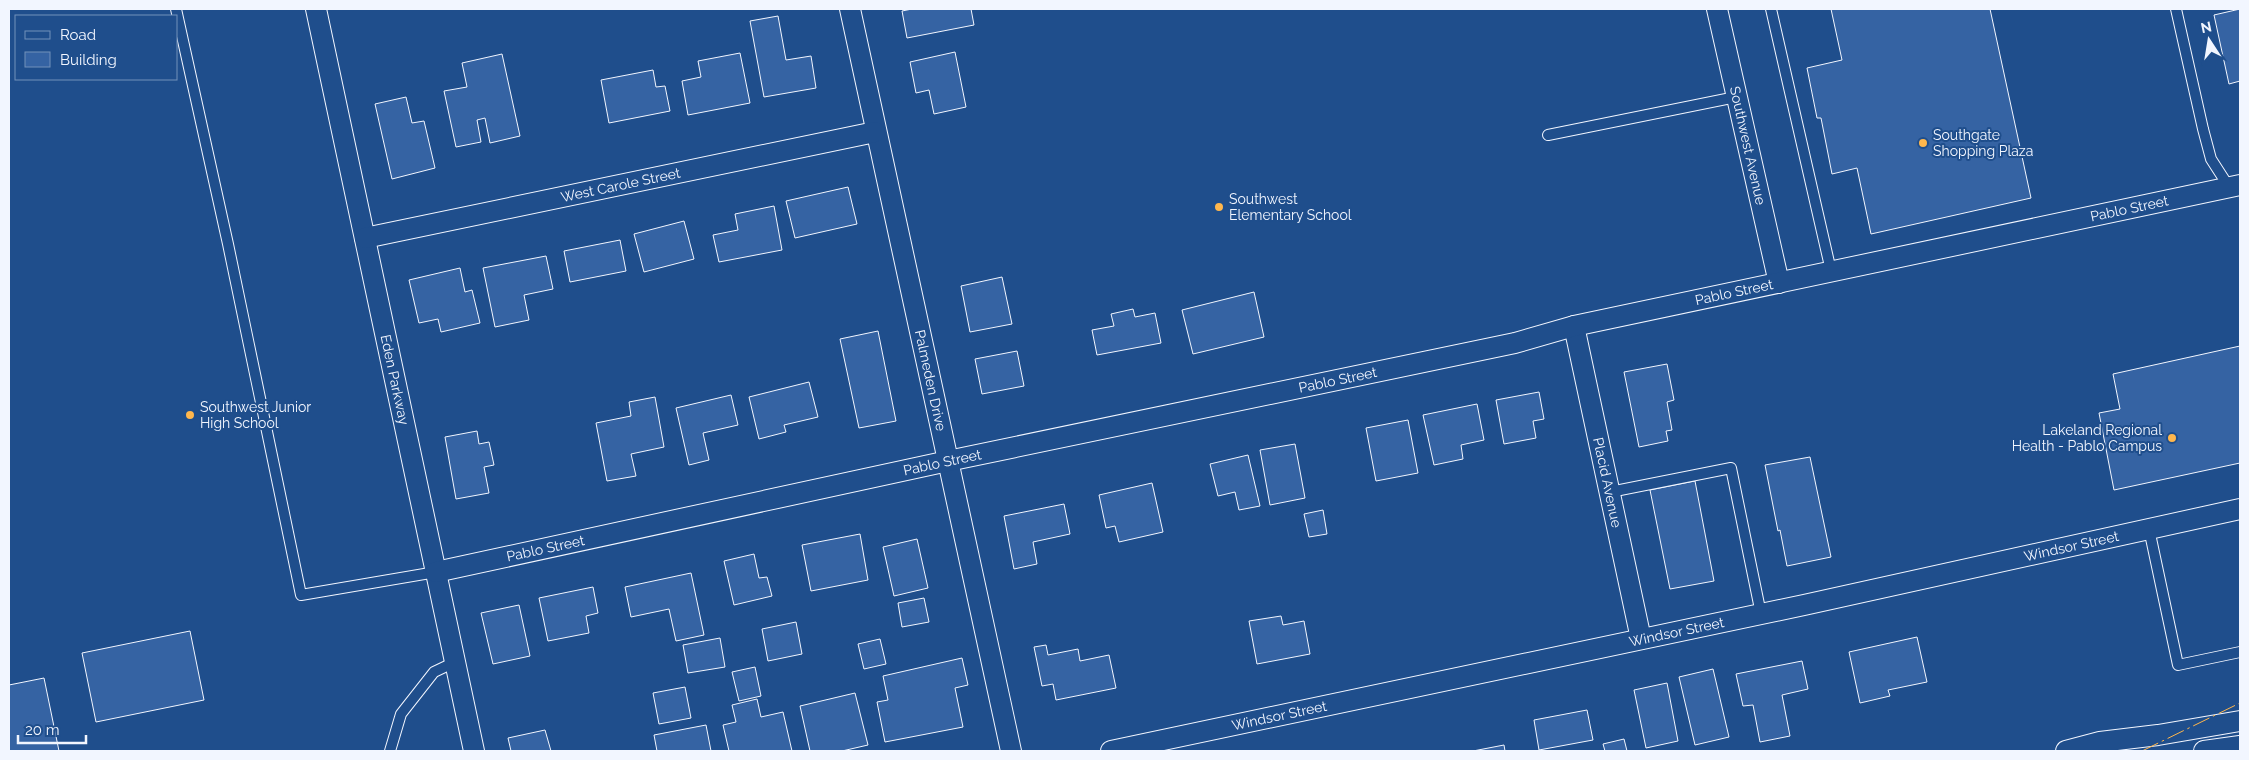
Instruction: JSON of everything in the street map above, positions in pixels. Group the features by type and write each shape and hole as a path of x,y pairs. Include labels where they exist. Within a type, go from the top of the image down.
{"street":[{"name":"Eden Parkway","path":"316,9 474,751"},
{"name":"Palmeden Drive","path":"850,9 875,132 1011,751"},
{"name":"Southwest Avenue","path":"1717,9 1779,283"},
{"name":"West Carole Street","path":"365,238 875,132"},
{"name":"Pablo Street","path":"436,572 948,461 1516,343 1574,326 2234,186"},
{"name":"Placid Avenue","path":"1574,326 1641,639"},
{"name":"Windsor Street","path":"1111,751 1761,614 2240,509"},
{"path":"2066,751 2100,742 2158,735 2240,721"},
{"path":"2204,751 2240,746"}],"lane":[{"path":"1771,9 1831,271"},
{"path":"2176,9 2203,129 2212,160 2234,186"},
{"path":"178,18 228,244 301,596 436,572"},
{"path":"1548,135 1736,97"},
{"path":"1610,492 1731,468 1761,614"},
{"path":"2149,529 2178,665 2240,652"},
{"path":"390,751 401,714 434,672 455,662"}],"building":[{"path":"912,9 971,9 974,25 907,38 902,11"},
{"name":"Southgate Shopping Plaza","path":"1831,9 1990,9 2031,198 1871,234 1857,168 1832,174 1821,118 1817,118 1807,68 1842,60"},
{"path":"2240,9 2240,81 2229,84 2214,15"},
{"path":"778,16 786,60 811,56 816,88 764,97 750,21"},
{"path":"955,52 966,107 934,114 929,90 916,93 910,62"},
{"path":"740,53 750,103 688,115 682,81 701,77 698,61"},
{"path":"502,54 520,136 490,143 485,118 477,120 481,142 456,147 444,91 467,87 462,63"},
{"path":"653,70 656,87 665,86 670,111 609,123 601,80"},
{"path":"406,97 412,123 424,121 435,168 392,179 375,104"},
{"path":"848,187 857,224 795,238 786,201"},
{"path":"774,206 782,250 719,262 713,235 738,230 735,214"},
{"path":"684,221 694,259 644,272 634,234"},
{"path":"620,240 626,271 570,282 564,251"},
{"path":"546,256 553,289 524,295 529,320 495,327 483,268"},
{"path":"460,268 465,292 472,290 480,323 441,332 438,319 419,323 409,280"},
{"path":"1002,277 1012,324 970,332 961,286"},
{"path":"1254,292 1264,337 1193,354 1182,310"},
{"path":"1133,309 1135,317 1155,313 1161,343 1097,355 1092,330 1114,326 1111,314"},
{"path":"878,331 896,421 859,428 840,339"},
{"name":"Lakeland Regional Health - Pablo Campus","path":"2240,346 2240,463 2114,490 2099,413 2120,409 2113,374"},
{"path":"1017,351 1024,386 982,394 975,359"},
{"path":"1667,364 1674,400 1667,402 1672,430 1666,431 1668,441 1639,447 1624,372"},
{"path":"809,382 818,417 784,425 786,432 759,439 749,397"},
{"path":"1539,392 1544,419 1533,421 1536,438 1504,444 1496,400"},
{"path":"731,395 738,425 703,433 709,460 689,465 676,408"},
{"path":"655,397 664,447 631,454 636,476 607,481 596,423 631,416 629,402"},
{"path":"1477,404 1484,440 1461,445 1463,459 1434,465 1423,415"},
{"path":"1408,420 1418,473 1376,481 1366,428"},
{"path":"477,431 479,444 489,442 494,465 484,467 489,493 456,499 445,437"},
{"path":"1295,444 1305,498 1270,505 1260,450"},
{"path":"1248,455 1260,506 1239,510 1235,492 1218,496 1210,464"},
{"path":"1810,457 1831,557 1787,566 1765,465"},
{"path":"1695,481 1714,581 1670,589 1650,490"},
{"path":"1152,483 1163,532 1119,542 1115,526 1106,528 1099,495"},
{"path":"1064,504 1070,534 1033,542 1037,564 1014,569 1004,516"},
{"path":"1323,510 1327,534 1309,537 1304,514"},
{"path":"860,534 868,580 811,591 802,545"},
{"path":"917,539 928,588 894,596 883,547"},
{"path":"754,554 759,578 767,577 772,596 734,605 724,561"},
{"path":"691,573 704,635 676,641 669,609 631,617 625,587"},
{"path":"593,587 598,613 586,616 589,633 548,641 539,598"},
{"path":"924,598 929,622 902,627 898,603"},
{"path":"519,605 530,656 493,664 481,613"},
{"path":"1281,616 1283,625 1304,621 1310,654 1257,664 1249,621"},
{"path":"796,622 802,654 768,661 762,629"},
{"path":"190,631 204,700 96,722 82,653"},
{"path":"1917,637 1927,682 1888,690 1890,696 1860,703 1849,652"},
{"path":"720,638 725,667 688,673 683,645"},
{"path":"880,639 886,664 864,669 858,644"},
{"path":"1046,645 1048,655 1078,649 1080,661 1109,655 1116,688 1056,700 1053,684 1042,686 1034,647"},
{"path":"962,658 968,685 955,688 963,727 885,742 877,702 888,700 883,676"},
{"path":"1802,661 1808,689 1782,695 1790,736 1760,742 1753,705 1743,706 1736,674"},
{"path":"755,667 761,696 739,701 732,672"},
{"path":"1713,669 1729,737 1695,745 1679,677"},
{"path":"44,678 59,751 9,751 9,685"},
{"path":"1667,683 1678,741 1646,748 1634,690"},
{"path":"685,687 691,718 659,724 653,693"},
{"path":"855,693 868,745 842,751 810,751 800,706"},
{"path":"757,699 761,717 783,712 792,751 729,751 723,725 736,722 732,705"},
{"path":"1587,710 1593,740 1539,750 1534,720"},
{"path":"706,725 711,751 657,751 654,735"},
{"path":"545,730 551,751 511,751 508,738"},
{"path":"1624,739 1627,751 1605,751 1603,744"},
{"path":"1504,745 1505,751 1473,751"}],"power":[{"path":"2142,751 2240,703"}],"place":[{"name":"Southgate Shopping Plaza","path":"1923,143"},
{"name":"Southwest Elementary School","path":"1219,207"},
{"name":"Southwest Junior High School","path":"190,415"},
{"name":"Lakeland Regional Health - Pablo Campus","path":"2172,438"}]}
